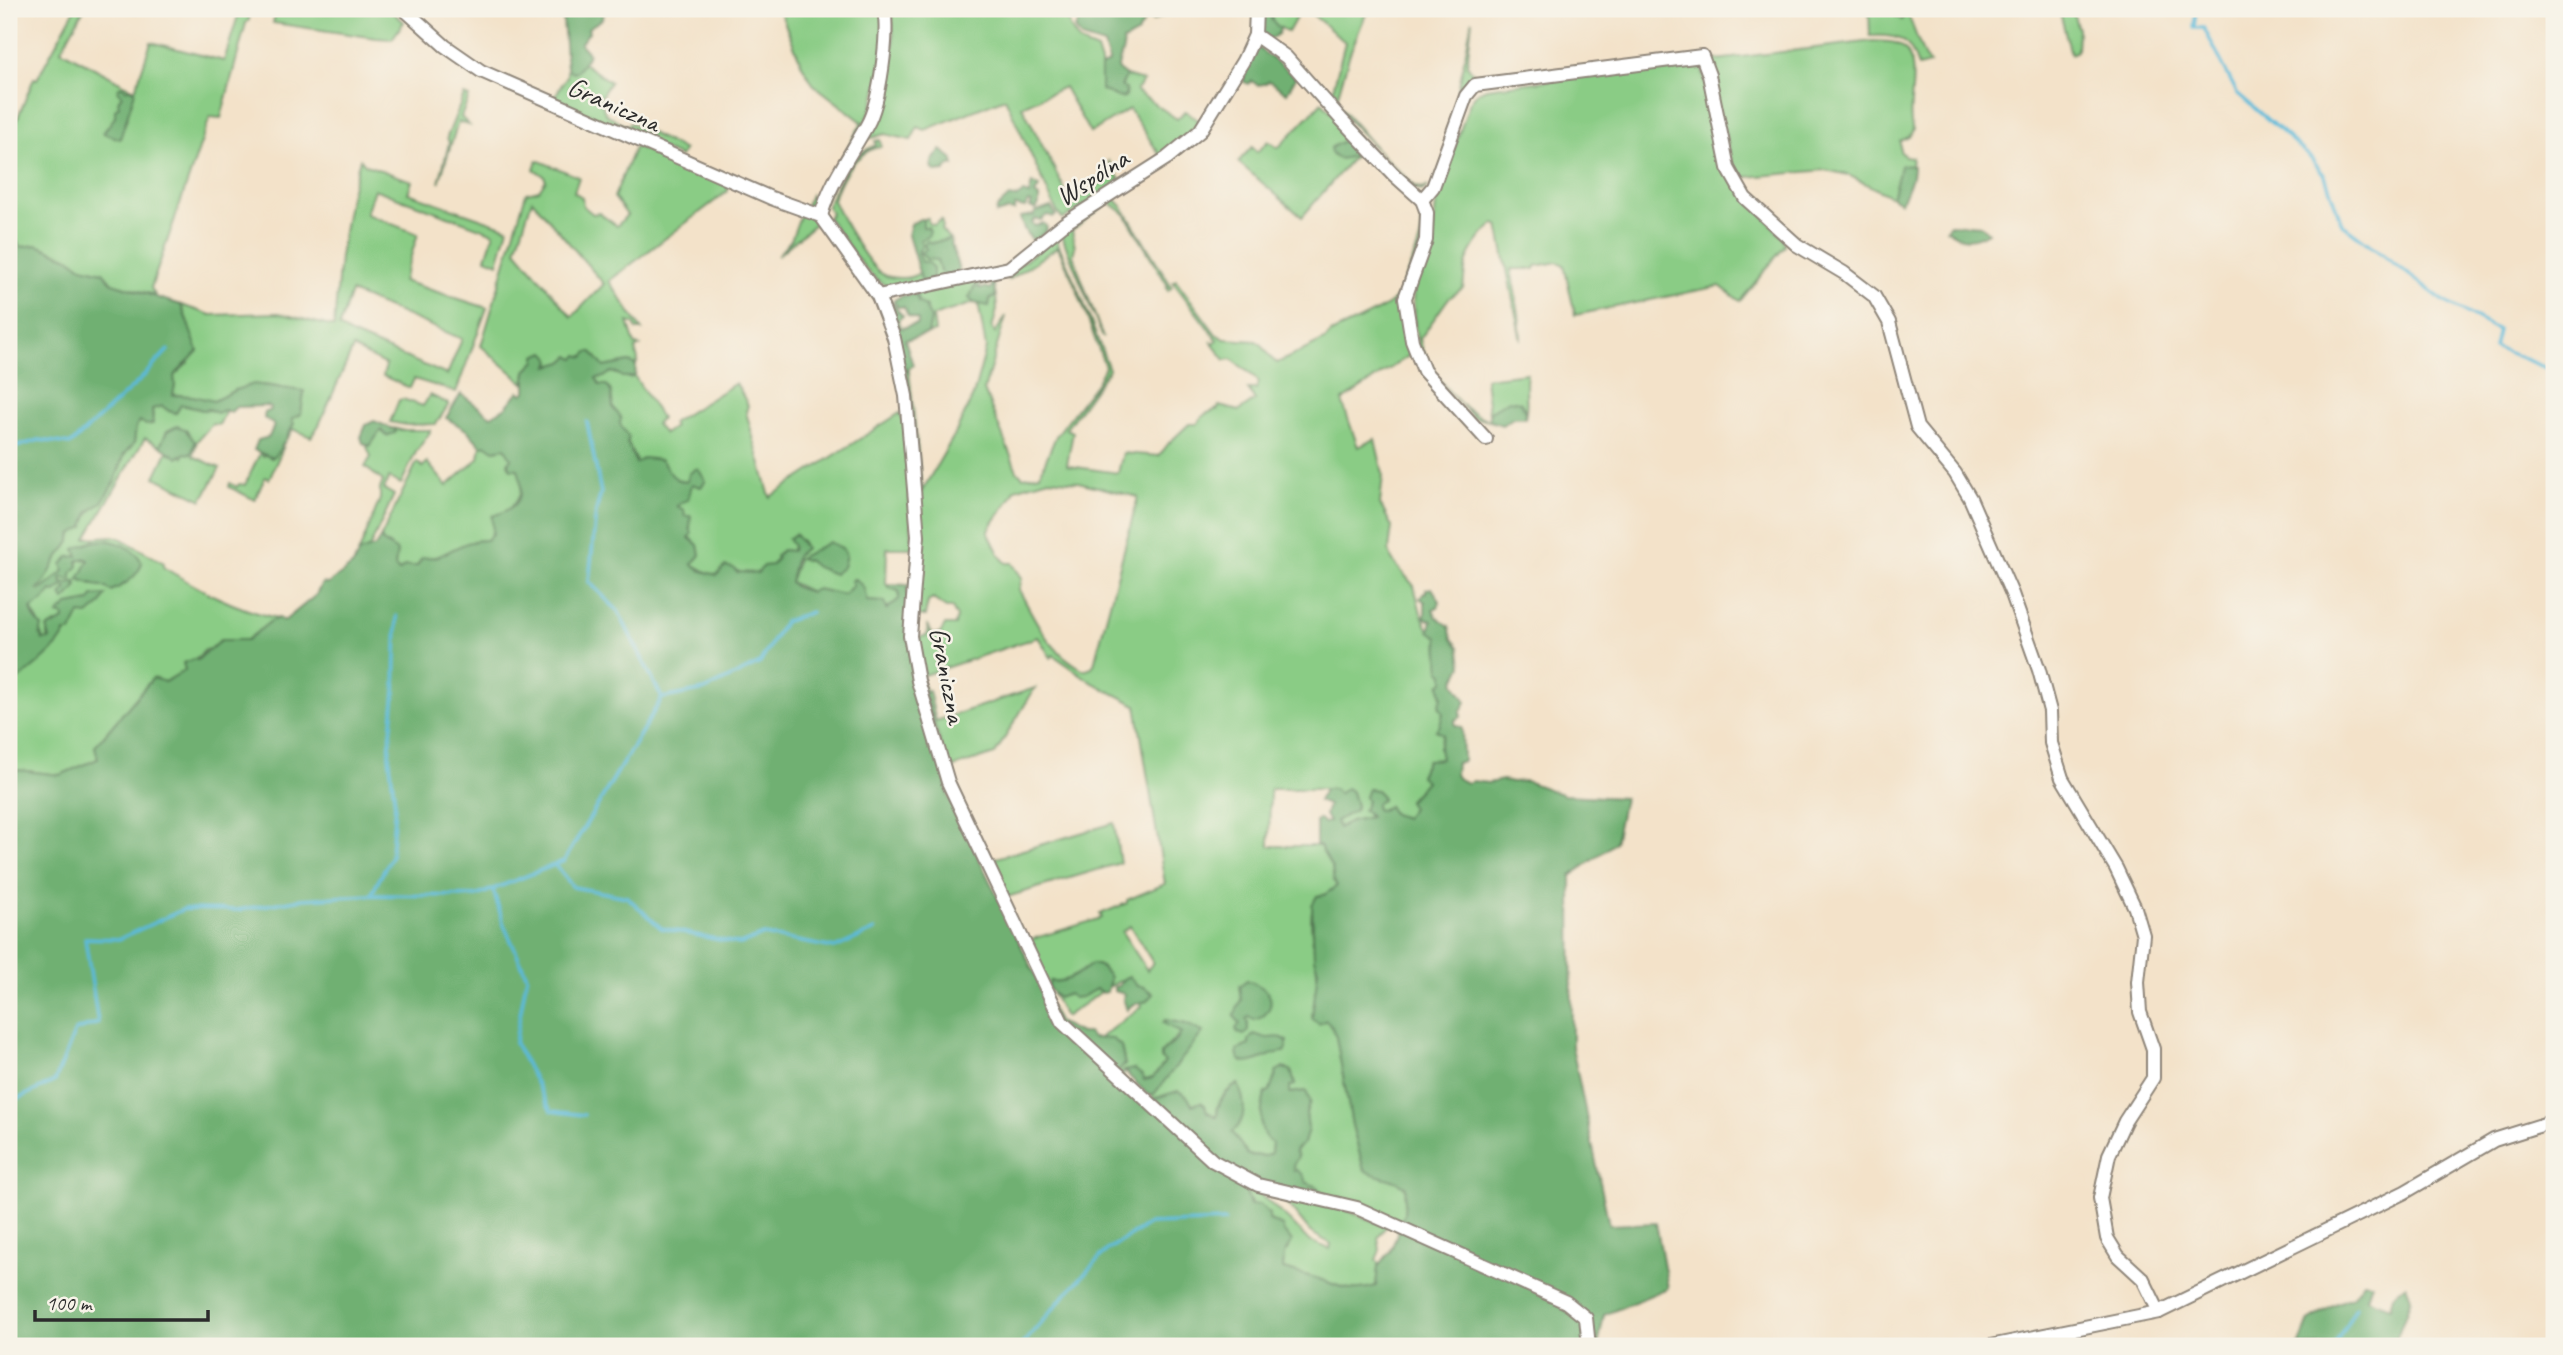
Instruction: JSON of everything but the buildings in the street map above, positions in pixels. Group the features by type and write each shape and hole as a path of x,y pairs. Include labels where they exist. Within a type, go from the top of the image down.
{"street":[{"name":"Graniczna","path":"404,9 445,46 481,71 771,198 821,216 878,296 894,338 906,396 918,536 910,636 918,681 948,782 1062,1022 1213,1161 1258,1185 1357,1208 1566,1302 1586,1318 1589,1346"},
{"path":"821,216 834,179 869,122 884,60 884,9"},
{"name":"Wspólna","path":"878,296 1009,268 1065,223 1167,158 1200,131 1243,61 1255,35 1256,9"},
{"path":"1255,35 1286,57 1358,138 1422,200 1427,213 1426,240 1405,298 1412,341 1424,372 1486,439"},
{"path":"1422,200 1433,187 1466,96 1475,85 1702,55 1709,75 1727,168 1745,198 1797,245 1844,273 1874,296 1889,322 1917,427 1955,472 1970,498 2012,594 2039,670 2050,711 2051,744 2062,778 2116,868 2135,908 2143,935 2138,982 2140,1012 2153,1049 2153,1078 2125,1121 2109,1155 2100,1198 2106,1238 2118,1256 2143,1279 2159,1312"},
{"path":"1990,1346 2159,1312 2405,1192 2494,1140 2554,1121"}],"green space":[{"path":"75,9 84,9 61,50 135,90 151,42 224,61 240,9 250,9 221,118 210,117 151,288 155,295 112,283 103,272 82,267 69,258 37,245 21,247 12,235 9,235 9,139 34,78 37,79"},
{"path":"276,9 389,9 404,22 392,39 376,38 273,23"},
{"path":"562,9 606,9 601,20 588,28 589,32 580,44 589,54 577,71 573,72 567,68"},
{"path":"779,9 882,9 883,54 873,103 862,130 817,210 806,205 811,195 813,201 820,203 862,122 813,84 802,65"},
{"path":"891,9 1065,9 1071,29 1080,43 1097,50 1101,63 1102,90 1112,93 1121,87 1126,76 1143,81 1136,91 1177,119 1185,111 1201,122 1162,158 1129,109 1090,133 1064,87 1022,106 1069,198 1078,199 1107,179 1109,162 1122,183 1063,219 1057,212 1005,98 925,130 918,127 911,140 885,134 863,140 879,110 889,77 893,43"},
{"path":"1073,9 1167,9 1167,14 1153,21 1146,18 1138,33 1123,41 1118,70 1126,76 1121,86 1126,89 1125,97 1120,98 1101,90 1101,67 1109,62 1104,45 1081,38 1075,28 1078,24"},
{"path":"1259,9 1270,9 1271,19 1280,29 1278,34 1270,39 1261,33"},
{"path":"1270,9 1301,9 1288,32 1273,23"},
{"path":"1306,9 1368,9 1350,53 1336,102 1378,151 1330,101 1345,42"},
{"path":"1869,9 1885,9 1902,20 1900,9 1906,9 1924,56 1930,64 1918,67 1911,50 1902,40 1889,36 1870,36"},
{"path":"2059,9 2072,9 2078,29 2077,51 2071,54"},
{"path":"1472,20 1467,65 1473,72 1472,81 1452,121"},
{"path":"1873,41 1893,42 1905,49 1913,70 1913,130 1909,137 1900,141 1900,151 1905,156 1912,157 1911,166 1901,166 1892,197 1848,175 1826,170 1736,178 1707,61"},
{"path":"1256,46 1296,77 1287,93 1269,81 1257,85 1252,81 1248,84 1243,81"},
{"path":"1696,62 1702,69 1727,172 1783,238 1785,246 1740,301 1720,286 1575,315 1564,265 1558,262 1536,266 1535,269 1511,269 1521,340 1498,225 1494,224 1480,239 1469,257 1463,288 1448,299 1420,339 1433,371 1448,390 1429,370 1418,350 1413,292 1432,237 1437,197 1470,102 1478,92 1486,88"},
{"path":"583,63 610,82 600,98 605,113 626,126 631,123 684,150 680,157 552,101 567,76 567,68 577,71"},
{"path":"123,86 135,92 120,139 103,133 115,117 115,109 119,106 118,101 122,95 118,91 119,87"},
{"path":"464,95 469,97 461,117 469,125 458,122 439,183 449,143 447,137"},
{"path":"1322,102 1418,202 1425,228 1403,298 1404,318 1413,353 1342,401 1358,447 1375,439 1383,474 1380,504 1392,527 1389,550 1392,560 1414,586 1429,631 1438,637 1440,670 1444,673 1444,683 1440,685 1442,698 1439,705 1443,713 1436,730 1443,734 1439,748 1442,760 1427,760 1420,775 1427,781 1408,801 1413,808 1405,818 1393,814 1388,806 1380,811 1375,809 1376,803 1382,800 1381,795 1376,790 1368,789 1364,810 1370,817 1351,821 1337,828 1336,821 1355,810 1352,792 1346,789 1339,795 1335,790 1328,789 1270,789 1269,846 1320,846 1333,871 1337,886 1324,895 1317,896 1311,914 1317,979 1312,1018 1319,1024 1325,1020 1331,1025 1336,1037 1352,1125 1364,1170 1402,1184 1406,1188 1404,1214 1400,1225 1363,1207 1317,1195 1320,1190 1305,1182 1303,1175 1294,1171 1293,1165 1298,1157 1295,1150 1304,1143 1308,1129 1306,1113 1310,1102 1306,1091 1290,1093 1290,1086 1295,1085 1291,1070 1282,1068 1277,1071 1270,1091 1265,1093 1261,1114 1262,1127 1263,1133 1272,1143 1271,1153 1266,1156 1248,1155 1231,1131 1240,1122 1243,1110 1238,1084 1222,1098 1217,1117 1207,1112 1205,1105 1201,1103 1192,1105 1187,1096 1178,1091 1154,1099 1151,1095 1202,1032 1186,1024 1165,1020 1164,1023 1181,1033 1161,1053 1161,1059 1166,1062 1150,1081 1144,1080 1134,1069 1124,1071 1123,1076 1118,1071 1125,1065 1121,1046 1113,1039 1098,1039 1142,1006 1140,1002 1147,1001 1152,993 1137,986 1129,976 1109,987 1110,977 1100,966 1092,964 1067,979 1051,981 1048,988 1025,941 1102,918 1100,914 1165,884 1136,705 1093,683 1053,655 1051,658 1038,637 924,675 918,638 928,635 927,625 932,634 940,634 945,625 955,625 957,617 952,608 946,608 933,599 928,602 925,616 917,616 914,611 918,581 919,521 906,372 909,371 922,491 955,434 973,396 986,348 978,302 989,306 990,300 996,296 997,310 992,328 995,333 1006,316 984,390 1017,471 1023,477 1040,474 1056,436 1097,382 1105,367 1076,287 1058,247 1008,280 1007,274 1054,239 1057,241 1083,301 1109,369 1066,429 1073,432 1067,465 1069,466 1118,473 1123,453 1159,456 1189,424 1197,424 1205,414 1218,409 1219,406 1239,411 1255,400 1248,389 1256,389 1259,382 1231,359 1225,360 1211,341 1214,343 1217,340 1173,282 1176,280 1216,334 1225,339 1256,341 1277,363 1390,304 1397,296 1420,240 1422,223 1417,205 1361,148 1302,217 1238,162 1252,147 1257,152 1268,141 1278,148","holes":["1049,479 1078,482 1138,497 1094,664 1084,670 1061,654 1045,636 1019,590 1022,578 1012,563 1006,563 1000,556 988,532 1015,489","1130,926 1153,963 1147,970 1122,932"]},
{"path":"880,140 881,146 863,154 850,166 833,200 854,240 882,274 901,278 919,273 921,279 919,244 923,219 928,218 928,223 934,225 941,220 941,230 950,239 932,243 933,258 937,260 940,272 959,271 961,276 892,288 883,284 865,268 828,218 831,213 827,206 850,158 876,145 875,141"},
{"path":"1341,142 1355,145 1352,156 1341,159 1333,155 1330,148"},
{"path":"635,146 727,185 728,191 609,281 642,330 637,330 634,324 628,322 635,345 640,346 635,349 638,360 636,365 629,362 604,367 592,352 575,360 570,356 563,362 548,367 551,361 545,353 536,356 536,361 526,371 524,383 481,346 526,193 539,190 546,180 534,169 537,160 579,177 574,192 582,197 583,206 617,226 627,215 614,197","holes":["532,200 604,284 572,317 516,250"]},
{"path":"941,150 952,158 954,165 950,165 945,171 936,172 932,168 932,161"},
{"path":"1383,155 1416,187 1423,189 1428,186 1423,191 1415,189"},
{"path":"360,159 366,165 412,181 408,193 508,228 498,263 486,258 494,233 374,189 366,214 418,234 403,281 487,308 456,392 414,379 410,388 383,376 386,365 353,348 319,425 311,437 293,429 287,439 292,419 301,414 304,391 265,385 235,390 214,401 172,394 174,376 189,362 189,325 181,305 211,315 279,313 334,327 340,256 350,196","holes":["351,292 462,339 447,375 339,327"]},
{"path":"1901,165 1913,166 1909,185 1901,202 1892,197"},
{"path":"1032,183 1039,187 1035,194 1039,197 1036,210 1030,207 1032,203 1028,202 1025,208 1015,206 1014,211 996,214 997,208 1009,197 1015,198 1023,193 1029,195"},
{"path":"1114,198 1122,206 1172,287 1168,291 1168,286 1125,214 1109,202 1072,230 1075,247 1073,255 1103,338 1061,234 1087,213"},
{"path":"1051,207 1056,215 1054,217 1047,215 1041,220 1035,219 1032,223 1035,226 1043,223 1047,230 1035,241 1029,237 1020,217 1034,215"},
{"path":"801,213 817,219 816,223 777,256 791,240"},
{"path":"923,219 923,227 928,227 930,231 928,237 920,240 923,245 918,252 922,262 928,262 933,268 933,277 925,282 921,279 908,235 911,224"},
{"path":"1950,224 1982,226 1988,232 1972,239 1962,238 1946,229"},
{"path":"9,235 12,235 21,247 37,245 69,258 82,267 103,272 112,283 181,305 198,351 174,376 173,395 214,401 254,384 304,391 301,414 292,419 294,424 272,458 254,450 258,440 269,437 274,425 264,418 265,412 271,408 267,406 236,407 231,412 224,410 217,413 209,409 181,405 176,413 162,406 152,409 153,424 146,425 140,421 136,426 134,443 124,454 115,481 102,502 89,512 84,527 72,534 68,545 38,589 41,590 64,571 62,564 69,557 78,556 75,549 94,542 104,540 124,545 139,558 142,563 140,568 130,580 111,591 79,579 89,560 85,558 77,561 78,566 72,573 72,578 61,579 62,583 69,584 77,581 74,591 64,600 61,595 67,588 63,586 56,592 51,591 31,609 42,627 40,634 43,640 50,639 47,628 64,620 64,616 58,614 68,605 90,601 93,596 106,595 100,605 88,615 80,614 71,632 65,632 57,646 9,686"},
{"path":"950,239 959,271 951,273 950,276 940,272 937,260 926,259 921,253 926,249 924,245 927,241 932,243"},
{"path":"985,278 986,283 973,288 969,298 974,303 933,316 935,332 928,334 931,319 925,306 918,302 916,294"},
{"path":"993,280 996,296 990,299 989,306 974,303 969,298 975,286 990,289 990,281"},
{"path":"916,294 918,302 925,306 931,319 928,334 905,340 913,365 906,372 885,313 891,303 903,316 898,320 901,328 918,324 918,320 908,316 904,307 898,307 893,301 901,296"},
{"path":"545,352 551,361 549,366 563,362 570,356 575,359 578,355 584,357 588,352 592,352 604,367 629,362 636,365 635,377 622,377 611,372 596,378 600,385 607,385 611,392 613,408 621,417 620,424 629,438 627,442 636,463 644,458 661,460 674,477 687,482 689,474 698,469 706,481 701,487 692,484 688,499 677,506 684,510 685,516 691,516 692,533 689,538 698,545 700,555 692,564 702,571 717,575 725,566 737,572 758,573 763,566 772,565 782,550 792,551 793,546 788,539 795,534 805,548 796,556 790,582 795,587 810,592 817,589 844,595 853,585 851,581 856,579 864,588 867,601 884,602 887,609 899,599 899,591 889,588 888,584 909,585 907,613 949,797 1058,1022 1080,1033 1088,1033 1092,1038 1113,1039 1121,1046 1125,1065 1115,1073 1149,1105 1155,1098 1178,1091 1187,1096 1192,1105 1201,1102 1207,1112 1217,1117 1223,1098 1238,1084 1244,1110 1241,1122 1232,1132 1248,1155 1266,1156 1271,1153 1272,1143 1263,1133 1262,1127 1261,1114 1265,1093 1270,1091 1277,1071 1282,1068 1291,1070 1295,1085 1290,1086 1290,1093 1306,1091 1310,1102 1306,1113 1308,1129 1304,1143 1295,1150 1298,1157 1293,1165 1294,1171 1297,1170 1306,1182 1317,1187 1320,1194 1243,1183 1250,1205 1260,1204 1269,1214 1269,1220 1282,1226 1292,1242 1284,1254 1283,1269 1351,1289 1376,1286 1378,1267 1391,1250 1404,1214 1406,1187 1397,1181 1364,1170 1352,1125 1336,1037 1326,1020 1319,1024 1312,1018 1318,970 1314,958 1312,905 1317,896 1324,895 1337,886 1332,868 1320,846 1316,846 1316,821 1318,819 1323,823 1329,822 1325,815 1328,805 1318,801 1326,789 1335,790 1339,794 1346,788 1352,792 1355,810 1336,821 1338,828 1351,821 1370,817 1363,810 1368,789 1376,790 1381,795 1382,800 1376,803 1376,809 1380,811 1388,806 1393,814 1405,818 1412,808 1408,802 1426,781 1420,776 1427,760 1441,759 1439,748 1443,734 1436,730 1443,713 1439,705 1444,673 1440,670 1438,637 1429,631 1432,621 1425,618 1425,602 1420,598 1426,593 1426,589 1432,588 1440,601 1438,607 1433,609 1436,616 1449,626 1461,658 1462,666 1454,682 1466,702 1460,712 1461,717 1455,720 1455,725 1462,728 1463,761 1456,763 1457,778 1467,783 1526,781 1564,795 1624,798 1615,843 1571,876 1572,1047 1609,1225 1656,1223 1668,1288 1604,1315 1598,1346 9,1346 9,774 18,770 60,775 98,759 95,746 153,678 165,682 185,670 183,663 198,660 221,640 247,640 271,621 278,618 284,621 316,595 322,583 328,584 353,565 359,552 375,547 381,537 383,542 397,551 395,567 399,571 405,566 417,566 422,558 437,557 468,543 487,540 493,534 492,516 509,509 518,500 521,487 518,469 511,469 508,463 511,458 505,448 494,450 487,445 481,446 468,431 446,418 461,394 491,416 506,407 519,391 522,394 526,392 526,371 536,361 536,356"},
{"path":"611,372 628,378 635,377 661,418 656,424 664,434 674,427 672,423 736,383 748,405 746,412 770,497 900,413 904,422 913,548 887,548 886,584 899,591 899,599 890,608 867,601 856,579 853,579 854,585 844,595 817,589 811,592 790,582 797,562 796,556 805,548 801,540 793,545 792,551 782,550 778,553 772,565 760,572 745,573 733,568 714,576 692,564 700,555 698,545 689,536 690,517 684,516 677,506 688,499 692,484 689,480 687,482 672,476 664,463 641,460 637,463 613,408 611,391 600,385 596,378"},
{"path":"1527,373 1525,418 1525,410 1497,407 1489,412 1485,378"},
{"path":"430,395 449,404 436,424 406,425 390,422 399,400 423,406"},
{"path":"1509,400 1520,402 1525,410 1525,418 1513,418 1502,425 1490,421 1489,412"},
{"path":"1458,401 1475,414 1490,421 1473,417"},
{"path":"181,405 226,411 219,425 212,424 197,441 193,456 220,468 202,500 155,477 167,452 181,455 195,442 185,429 164,438 160,446 145,438 86,538 120,538 164,563 163,567 204,591 247,610 278,618 247,640 220,640 211,649 205,650 185,670 165,682 153,678 95,746 98,759 60,775 18,770 9,774 9,686 54,649 90,601 75,605 59,614 65,616 64,620 47,635 50,640 43,641 38,621 31,609 49,593 63,586 67,588 68,597 77,586 73,581 69,584 62,583 61,579 72,578 80,559 89,560 86,581 94,585 116,589 127,582 113,542 94,541 76,549 78,556 61,574 41,591 38,589 68,545 72,534 85,522 115,481 125,454 134,443 136,426 153,416 152,409 162,406 176,413"},
{"path":"374,421 396,430 386,436 381,430 370,446 363,443 361,437 366,425"},
{"path":"177,426 185,429 195,442 191,454 185,453 178,458 160,446 167,431"},
{"path":"393,428 430,432 416,452 401,484 389,478 384,489 394,495 369,549 359,552 380,499 383,481 365,467 371,457 367,447 381,429 390,434 396,430"},
{"path":"487,445 497,450 505,447 512,458 508,463 511,469 518,469 522,486 517,500 487,540 468,543 437,557 422,558 417,566 405,566 399,571 395,567 390,545 383,542 381,537 417,462 423,467 427,462 447,486 479,458 481,446"},
{"path":"283,448 269,479 265,477 255,500 229,487 230,483 237,487 239,484 245,485 260,453 263,456"},
{"path":"829,542 842,548 846,555 843,567 834,574 799,558"},
{"path":"1035,688 995,754 948,769 925,692 929,691 936,721"},
{"path":"1114,823 1120,863 1007,897 989,860"},
{"path":"1092,964 1100,966 1110,977 1107,992 1096,989 1082,997 1074,998 1068,994 1058,998 1048,988 1050,981 1067,979"},
{"path":"1129,976 1137,986 1144,987 1153,994 1147,1001 1132,1005 1127,1010 1123,999 1125,994 1114,991 1114,987 1119,986 1123,979"},
{"path":"1247,980 1266,991 1271,1002 1262,1017 1246,1019 1248,1032 1244,1035 1238,1033 1236,1029 1240,1023 1234,1016 1241,1000 1239,986"},
{"path":"1096,989 1101,992 1065,1017 1053,995 1082,997"},
{"path":"1165,1020 1186,1024 1203,1032 1154,1094 1148,1095 1124,1071 1134,1069 1144,1080 1153,1078 1165,1062 1161,1059 1161,1053 1178,1039 1181,1033 1163,1023"},
{"path":"1254,1034 1266,1038 1282,1038 1287,1041 1287,1048 1284,1052 1248,1063 1243,1062 1237,1050 1249,1045"},
{"path":"1245,1181 1309,1241 1330,1249 1331,1244 1310,1232 1285,1201 1288,1195 1340,1208 1386,1226 1378,1238 1380,1250 1376,1260 1380,1263 1376,1286 1344,1288 1283,1269 1284,1254 1292,1242 1282,1226 1252,1205 1245,1191"},
{"path":"2363,1282 2372,1283 2367,1298 2390,1307 2393,1295 2406,1285 2411,1298 2394,1346 2299,1346 2309,1321 2333,1305 2352,1297"}],"waterway":[{"path":"2196,9 2194,28 2204,28 2237,93 2307,154 2325,176 2342,224 2444,301 2498,330 2494,347 2554,371"},
{"path":"9,449 39,440 71,444 168,350"},
{"path":"9,1103 55,1081 75,1031 98,1023 85,938 119,939 184,909 238,910 302,899 371,895 476,896 564,861 662,698 618,611 589,582 596,511 601,493 587,422"},
{"path":"663,698 705,690 760,663 784,622 811,612"},
{"path":"371,895 391,857 395,804 389,755 395,692 397,616"},
{"path":"555,865 573,887 627,897 661,928 740,944 764,935 835,948 875,930"},
{"path":"493,890 504,925 527,976 515,1043 551,1111 584,1115"},
{"path":"1021,1346 1107,1250 1149,1224 1225,1221"},
{"path":"2334,1346 2356,1307"}]}
